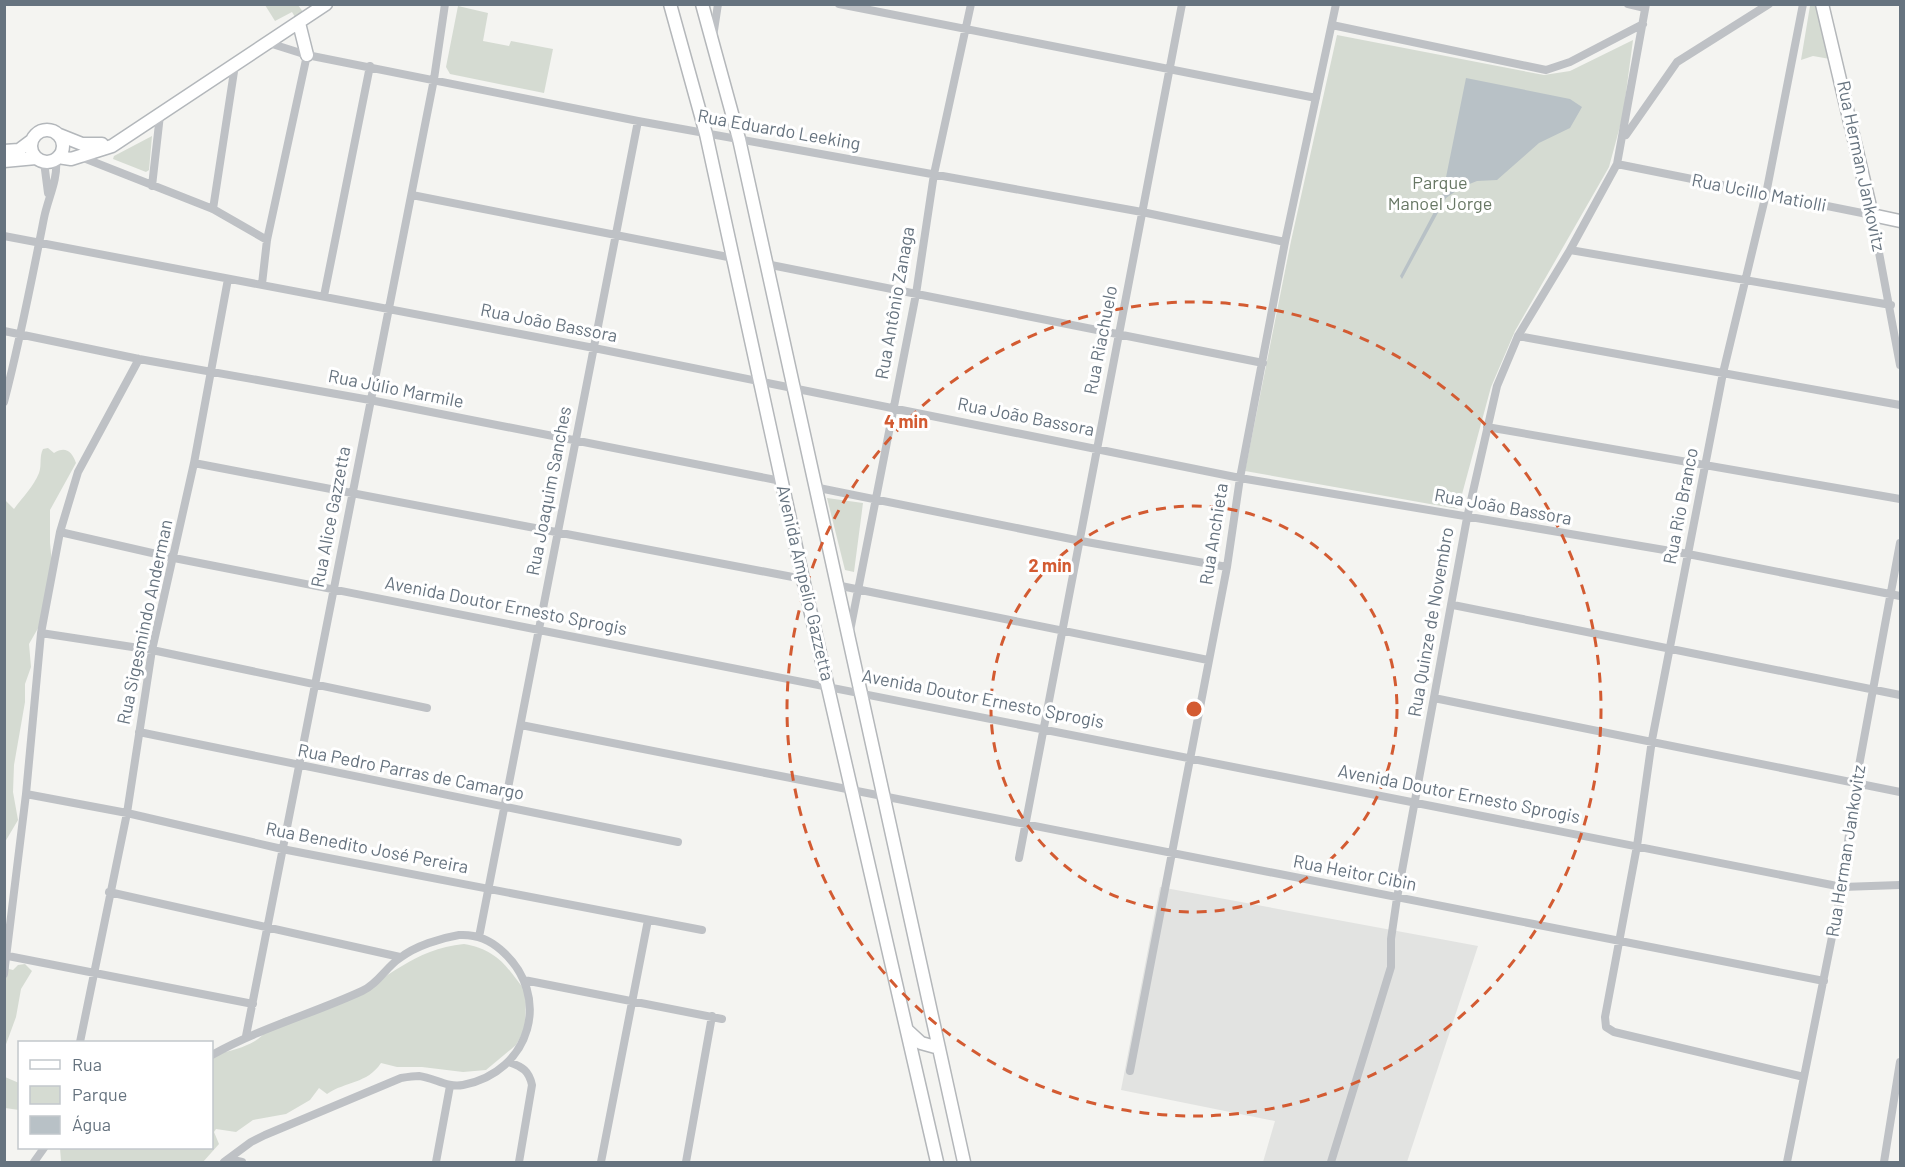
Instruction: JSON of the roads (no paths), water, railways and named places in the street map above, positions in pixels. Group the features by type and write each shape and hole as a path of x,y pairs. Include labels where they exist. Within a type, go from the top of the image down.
{"main road":[{"name":"Avenida Ampelio Gazzetta","path":"670,4 706,134 762,382 803,579 937,1162"},
{"name":"Avenida Ampelio Gazzetta","path":"702,4 739,139 881,795 964,1162"},
{"name":"Rua Herman Jankovitz","path":"1822,4 1872,215"},
{"path":"4,161 71,159 112,146 323,6"},
{"path":"299,23 307,55"},
{"path":"4,151 19,150 43,130 94,146 120,140"},
{"path":"48,159 63,148 57,134"},
{"path":"31,141 31,150 48,159"},
{"name":"Rua Ucillo Matiolli","path":"1872,215 1900,221"},
{"path":"907,1030 921,1043 939,1048"}],"street":[{"name":"Rua Alice Gazzetta","path":"246,1036 434,80 445,4"},
{"path":"712,43 718,4"},
{"path":"839,4 966,31 1170,68 1316,98"},
{"name":"Rua Antônio Zanaga","path":"848,643 916,294 934,174 971,4"},
{"name":"Rua Riachuelo","path":"1019,858 1064,632 1118,333 1182,4"},
{"name":"Rua Anchieta","path":"1130,1071 1227,567 1240,478 1285,242 1336,4"},
{"path":"1628,4 1646,6"},
{"path":"1624,137 1677,62 1769,4"},
{"name":"Rua Rio Branco","path":"1803,4 1766,194 1723,373 1652,740 1636,846 1605,1017 1606,1027 1614,1032 1804,1077"},
{"name":"Rua Quinze de Novembro","path":"1331,1162 1391,966 1391,939 1397,898 1453,605 1467,518 1497,386 1518,336 1570,250 1617,164 1624,137 1646,6"},
{"path":"1332,25 1546,70 1570,62 1643,24"},
{"name":"Rua Eduardo Leeking","path":"269,43 307,55 638,121 1142,212 1285,242"},
{"path":"262,284 267,240 307,55"},
{"path":"213,209 236,65"},
{"path":"324,296 370,66"},
{"path":"152,186 160,115"},
{"name":"Rua Joaquim Sanches","path":"479,937 638,121"},
{"path":"81,157 213,209 267,240"},
{"path":"4,402 21,334 49,197 48,159"},
{"name":"Rua Ucillo Matiolli","path":"1617,164 1872,215"},
{"path":"411,195 733,258"},
{"name":"Rua Herman Jankovitz","path":"1872,215 1891,305 1900,365"},
{"name":"Rua João Bassora","path":"4,236 594,348 1240,478 1688,554 1896,595"},
{"path":"1570,250 1891,305"},
{"path":"766,264 1263,363"},
{"name":"Rua Sigesmindo Anderman","path":"80,1041 127,813 152,650 194,464 228,279"},
{"name":"Rua Júlio Marmile","path":"4,331 139,359 370,400 781,481"},
{"path":"1518,336 1900,405"},
{"path":"4,974 8,957 26,794 40,633 60,532 78,472 139,359"},
{"path":"1487,427 1706,463 1900,499"},
{"path":"194,464 352,492 803,579"},
{"path":"814,487 1080,541 1227,567"},
{"name":"Avenida Doutor Ernesto Sprogis","path":"60,532 174,558 335,590 859,691 1842,886 1900,885"},
{"name":"Rua Herman Jankovitz","path":"1786,1160 1842,886 1856,782 1896,595 1900,543"},
{"path":"836,585 1208,660"},
{"path":"1453,605 1900,695"},
{"path":"40,633 152,650 427,708"},
{"path":"1434,698 1652,740 1900,792"},
{"name":"Rua Heitor Cibin","path":"521,725 1824,981"},
{"name":"Rua Pedro Parras de Camargo","path":"139,732 299,767 678,842"},
{"name":"Rua Benedito José Pereira","path":"26,794 127,813 282,849 702,930"},
{"path":"109,892 400,957"},
{"path":"602,1162 648,920"},
{"path":"213,1054 246,1036 363,990 400,957 438,940 459,935 479,937 496,946 519,970 531,1003 529,1023 522,1043 509,1062 475,1081 450,1086 419,1076 401,1078 265,1135 226,1161"},
{"path":"8,957 253,1004"},
{"path":"524,980 722,1018"},
{"path":"686,1162 712,1016"},
{"path":"509,1062 522,1066 530,1074 532,1085 519,1162"},
{"path":"1884,1162 1900,1062"},
{"path":"436,1162 450,1086"},
{"path":"34,1162 43,1149"},
{"path":"226,1161 242,1162"}],"water":[{"path":"1466,78 1570,99 1582,107 1570,128 1539,143 1497,180 1477,181 1462,187 1446,198 1402,279 1400,276 1442,197"}],"park label":[{"name":"Parque Manoel Jorge","path":"1440,193"}]}
